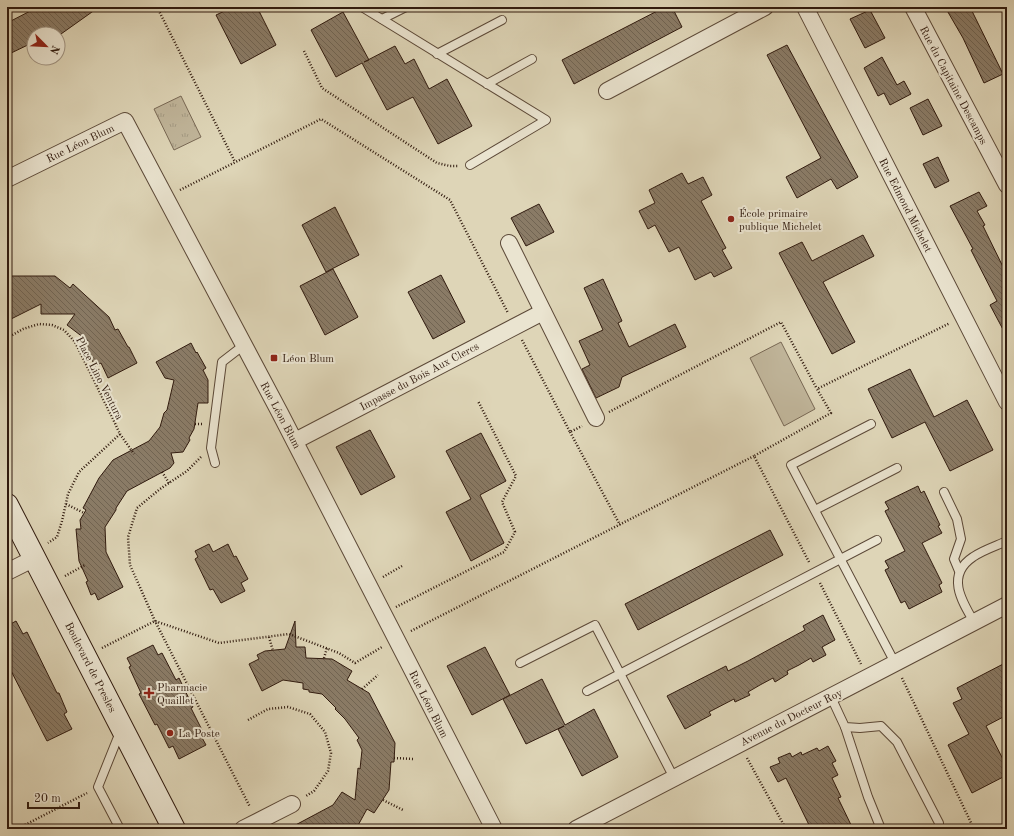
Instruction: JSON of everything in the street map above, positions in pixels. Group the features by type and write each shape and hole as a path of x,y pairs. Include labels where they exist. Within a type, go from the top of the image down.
{"street":[{"path":"607,91 765,7"},
{"name":"Rue Edmond Michelet","path":"804,7 1007,402"},
{"name":"Rue du Capitaine Descamps","path":"913,7 1007,185"},
{"name":"Rue Léon Blum","path":"7,179 125,120 295,441 494,829"},
{"path":"509,242 596,418"},
{"name":"Impasse du Bois Aux Clercs","path":"295,441 543,312"},
{"name":"Boulevard de Presles","path":"7,505 174,829"},
{"path":"7,572 35,558"},
{"name":"Avenue du Docteur Roy","path":"576,829 1007,605"},
{"path":"250,825 292,804"}],"lane":[{"path":"362,7 546,120 470,165"},
{"path":"382,19 406,7"},
{"path":"437,54 502,20"},
{"path":"487,84 532,59"},
{"path":"215,463 211,448 222,362 244,344"},
{"path":"871,424 791,466 895,663"},
{"path":"814,510 897,468"},
{"path":"944,492 957,519 961,539 954,559 959,571"},
{"path":"587,691 877,540"},
{"path":"974,622 964,605 957,581 959,571 973,557 1007,541"},
{"path":"520,663 594,625 674,778"},
{"path":"831,697 845,727 868,797 881,829"},
{"path":"845,727 860,728 881,726 897,742 939,823 938,829"},
{"path":"120,829 98,787 122,728"}],"path":[{"path":"156,7 235,162"},
{"path":"304,51 322,88 437,163 450,166 470,165"},
{"path":"165,198 321,119 450,200 620,525"},
{"path":"817,389 963,316"},
{"path":"101,649 155,621 219,643 289,634 339,653 355,663 396,638 754,456 831,413 781,322 570,432"},
{"name":"Place Lino Ventura","path":"7,338 23,329 39,324 52,325 64,330 74,342 120,434 79,472 68,494 57,537 48,544 44,537"},
{"path":"383,613 504,552 515,532 502,502 516,476 478,401"},
{"path":"120,434 134,454"},
{"path":"211,448 187,471 168,483 136,508 128,537 130,565 250,825"},
{"path":"754,456 868,677"},
{"path":"162,472 168,483"},
{"path":"66,504 84,513"},
{"path":"368,585 402,566"},
{"path":"269,637 272,651"},
{"path":"324,658 327,648"},
{"path":"895,663 974,829"},
{"path":"362,689 378,675"},
{"path":"248,720 268,709 288,707 310,714 325,732 331,753 328,771 314,791 292,804"},
{"path":"739,744 786,829"},
{"path":"394,758 414,759"},
{"path":"17,829 98,787"},
{"path":"383,800 403,810"}],"green space":[{"path":"181,96 201,137 174,150 154,109"},
{"path":"781,342 815,409 784,426 750,358"}],"building":[{"path":"38,7 99,7 66,30 66,26 26,26 26,46 7,55 7,23"},
{"path":"233,7 257,7 276,45 241,64 216,15"},
{"path":"665,7 672,7 682,27 574,84 562,60"},
{"path":"945,7 970,7 1003,74 984,83 963,38"},
{"path":"870,10 885,38 865,48 850,19"},
{"path":"343,12 369,60 395,46 405,64 414,59 429,89 447,79 472,126 438,144 413,97 387,110 362,63 336,77 311,30"},
{"path":"787,45 858,177 837,189 831,179 797,198 786,177 821,158 767,55"},
{"path":"882,57 897,85 904,81 911,94 890,105 884,93 878,96 864,68"},
{"path":"928,99 942,126 923,135 910,108"},
{"path":"938,157 949,181 935,188 923,164"},
{"path":"682,173 688,184 703,177 712,195 701,201 726,248 722,250 732,268 714,277 711,272 695,280 679,247 669,252 655,225 648,229 639,211 655,203 649,190"},
{"path":"979,192 987,206 977,211 985,225 983,226 1007,275 1007,337 990,305 997,301 971,250 973,249 950,206"},
{"path":"539,204 554,232 526,246 511,218"},
{"path":"335,207 359,255 326,272 302,225"},
{"path":"863,235 874,256 823,282 855,342 832,354 779,253 802,242 812,261"},
{"path":"333,269 358,317 325,335 300,286"},
{"path":"441,275 465,322 433,339 408,292"},
{"path":"7,276 55,276 70,288 73,284 109,317 115,330 118,329 137,363 108,378 101,363 95,366 90,356 86,357 80,345 88,341 67,325 75,314 41,314 41,304 7,321"},
{"path":"603,279 622,321 618,323 629,347 675,324 686,347 622,377 619,387 596,398 582,369 590,365 579,341 603,330 584,288"},
{"path":"191,343 206,368 203,370 208,380 208,403 198,403 194,429 189,438 190,440 183,452 171,453 174,463 170,468 127,491 105,527 106,552 123,587 98,600 95,593 91,595 86,582 88,581 79,561 76,529 81,529 80,520 86,510 83,508 99,478 113,460 149,441 160,427 164,413 167,410 174,380 165,378 156,362"},
{"path":"910,369 934,417 967,400 993,450 950,471 925,422 892,438 868,389"},
{"path":"370,430 395,477 361,495 336,447"},
{"path":"481,433 506,481 480,495 504,543 471,561 446,512 471,499 446,451"},
{"path":"918,486 921,493 924,491 940,525 938,526 942,533 922,543 942,583 939,585 942,592 909,609 905,601 901,603 885,570 889,568 885,561 905,551 885,511 889,509 885,502"},
{"path":"770,530 783,555 638,630 625,604"},
{"path":"209,544 213,552 228,544 234,557 236,556 248,579 241,583 245,591 221,603 213,589 210,590 195,559 198,557 195,551"},
{"path":"823,615 835,640 822,647 826,655 813,662 811,658 787,671 788,674 775,682 773,678 748,692 750,695 735,702 734,699 709,712 711,715 685,729 667,696 726,666 728,671 748,661 805,630 803,626"},
{"path":"16,621 23,634 27,632 57,693 59,693 67,712 64,714 72,729 47,741 7,663 7,626"},
{"path":"295,621 296,647 305,647 306,658 332,659 352,671 347,680 369,693 395,743 394,762 391,762 389,790 374,813 367,809 356,829 288,829 333,805 342,792 355,800 358,768 360,769 362,750 357,740 359,738 345,719 335,709 336,708 322,694 309,692 309,690 303,689 303,683 283,680 262,691 249,664 259,659 257,655 265,651 285,649"},
{"path":"153,645 158,655 162,653 176,680 179,678 193,707 191,708 203,732 200,734 206,745 179,759 173,746 169,748 157,724 155,725 139,694 141,693 129,667 131,666 127,658"},
{"path":"485,647 510,695 472,715 447,666"},
{"path":"1007,662 1007,715 986,726 1007,767 1007,775 972,793 948,745 969,734 953,703 962,699 957,688"},
{"path":"542,679 565,725 594,709 618,757 582,776 558,729 564,726 526,744 503,699"},
{"path":"828,746 836,761 832,763 838,775 832,778 841,797 838,798 853,829 811,829 786,778 778,782 770,767 780,763 778,758 790,753 792,757 801,752 802,755 817,748 819,751"}],"place":[{"name":"École primaire publique Michelet","path":"731,219"},
{"name":"Léon Blum","path":"274,358"},
{"name":"Pharmacie Quaillet","path":"149,693"},
{"name":"La Poste","path":"170,733"}]}
